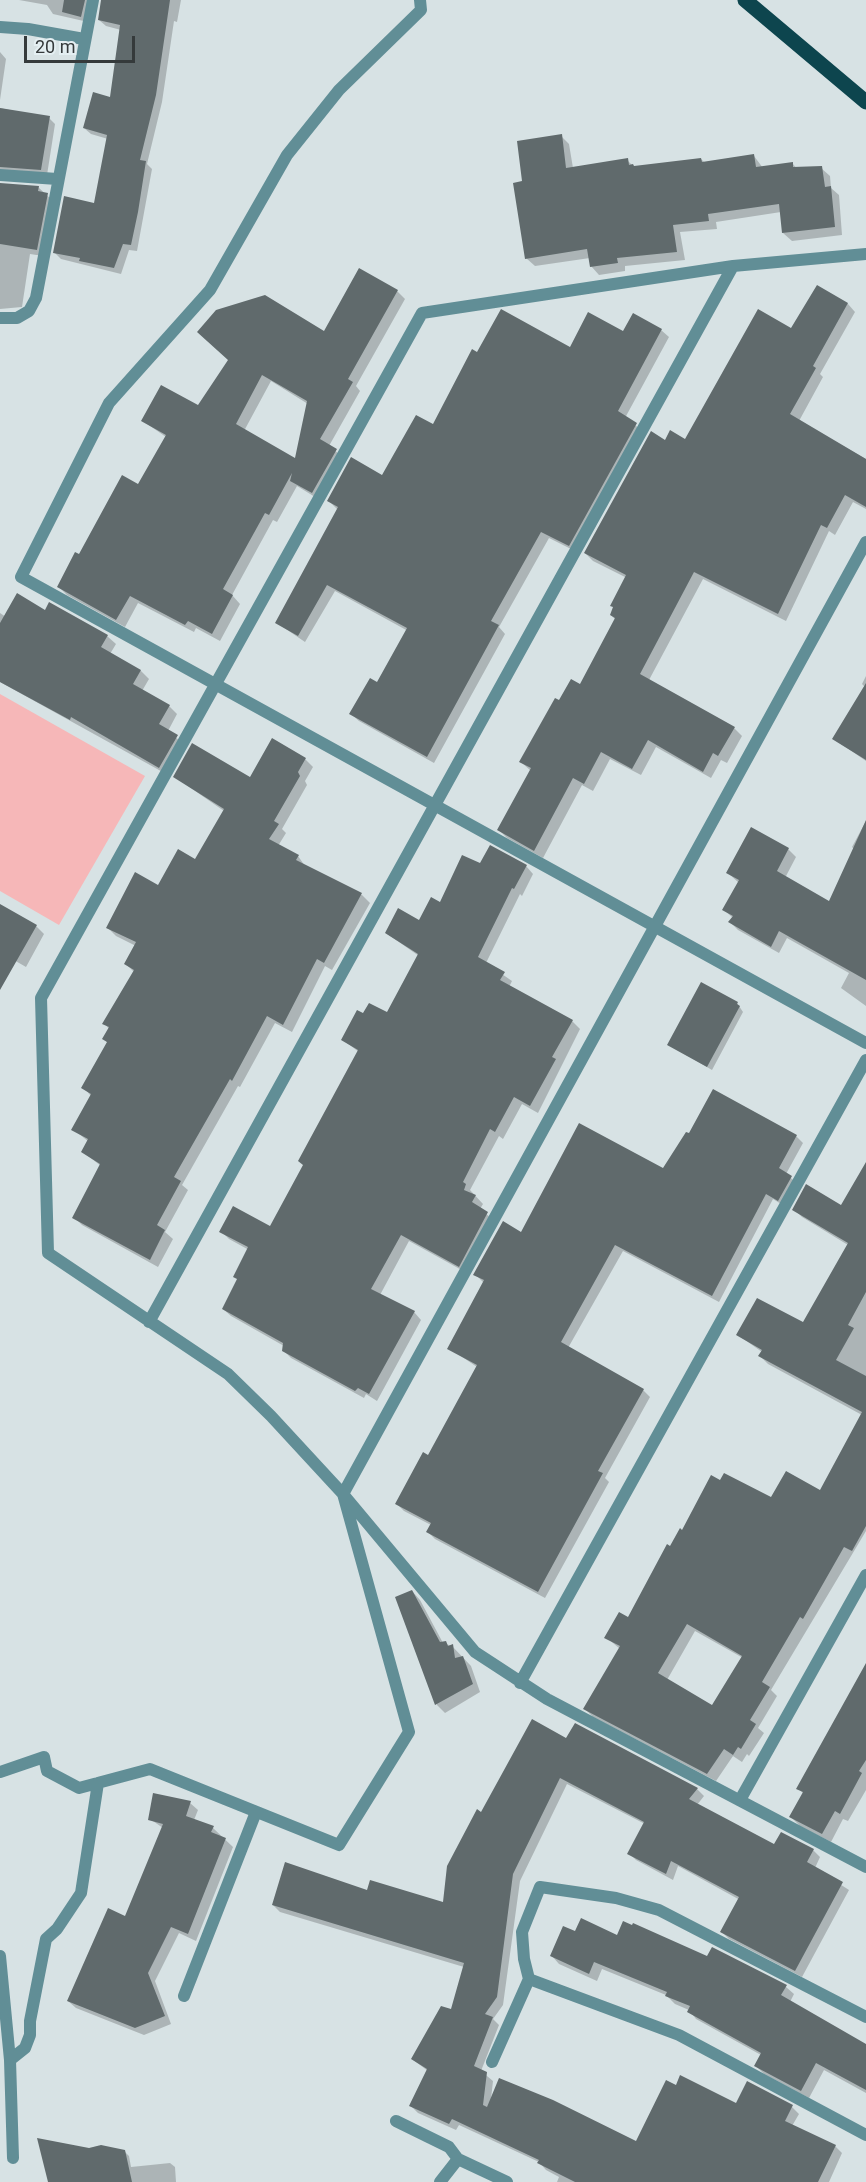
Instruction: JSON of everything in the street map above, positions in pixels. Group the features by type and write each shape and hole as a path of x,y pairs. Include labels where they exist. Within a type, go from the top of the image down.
{"main road":[{"path":"747,0 866,102"}],"street":[{"path":"0,318 17,318 29,311 36,298 93,0"},
{"path":"420,0 421,10 339,90 287,155 210,290 109,404 21,577 866,1043"},
{"path":"0,27 84,39"},
{"path":"0,175 57,179"},
{"path":"866,254 733,266 422,314 41,998 48,1253 228,1374 271,1416 343,1494 475,1652 520,1683 866,1867"},
{"path":"150,1322 733,266"},
{"path":"0,1772 44,1757 47,1771 79,1788 150,1769 339,1845 409,1732 343,1494 866,542"},
{"path":"520,1683 866,1060"},
{"path":"741,1800 866,1575"},
{"path":"10,2060 25,2048 30,2035 30,2021 46,1939 57,1929 81,1893 98,1783"},
{"path":"184,1996 256,1812"},
{"path":"492,2062 530,1979 524,1959 522,1932 540,1887 616,1898 659,1910 866,2017"},
{"path":"0,1956 10,2060 4,2081 13,2158"},
{"path":"530,1979 679,2035 866,2134"},
{"path":"396,2121 448,2147 458,2159 507,2182"},
{"path":"441,2182 458,2159"}],"shaded area":[{"path":"0,694 145,776 59,925 0,891"}],"building":[{"path":"64,0 85,0 81,17 62,12"},
{"path":"101,0 170,0 156,95 140,160 146,161 138,212 131,245 123,244 114,268 53,253 64,196 94,203 107,135 83,128 93,92 110,97 120,25 98,20"},
{"path":"0,108 50,116 41,170 0,167"},
{"path":"562,134 566,168 628,158 629,165 634,166 701,158 702,162 754,154 756,167 793,162 793,167 822,166 825,187 831,186 835,227 782,233 779,204 708,214 709,221 673,225 677,252 617,258 618,263 590,267 587,249 525,259 513,183 522,181 517,141"},
{"path":"0,183 39,186 38,191 48,193 37,250 0,244"},
{"path":"359,268 398,290 348,379 353,382 320,439 337,449 312,493 290,481 292,473 269,515 265,513 223,589 233,595 212,634 188,621 185,625 130,596 116,620 57,587 75,552 79,554 122,475 138,484 166,435 141,421 161,385 198,405 228,360 197,332 216,310 265,295 324,331","holes":["262,375 307,401 295,458 236,424"]},
{"path":"817,285 848,303 813,366 816,368 790,414 866,459 866,507 845,495 827,528 821,525 778,614 694,572 640,674 735,727 718,756 713,753 703,772 648,740 632,769 601,752 584,784 573,778 534,851 497,830 531,768 519,762 555,698 559,700 571,679 580,684 615,618 610,615 613,607 610,606 626,575 584,553 651,431 665,440 670,430 685,439 758,309 791,328"},
{"path":"501,309 570,347 588,312 623,331 633,313 662,329 618,411 637,423 569,546 541,532 491,621 499,625 427,757 349,714 370,678 377,682 407,628 327,585 298,636 275,623 338,507 327,501 351,457 382,475 416,415 433,424 472,349 477,352"},
{"path":"17,593 45,610 49,602 108,635 101,647 141,670 133,684 170,705 159,724 178,735 159,768 71,717 70,720 0,682 0,623"},
{"path":"866,683 866,760 832,739"},
{"path":"272,738 306,758 298,772 300,776 274,821 279,824 269,839 299,855 296,860 362,893 324,963 317,959 283,1025 267,1016 232,1081 230,1079 174,1177 181,1181 157,1225 165,1230 150,1260 72,1218 100,1164 81,1152 88,1139 71,1130 91,1094 81,1088 107,1042 102,1039 109,1027 102,1024 134,970 124,964 136,942 106,928 135,872 158,885 178,849 195,859 224,809 173,777 192,743 250,777"},
{"path":"866,820 866,980 779,931 771,947 728,922 733,916 722,910 739,880 726,873 751,827 789,848 777,871 829,901"},
{"path":"490,845 527,865 514,889 512,888 478,957 505,972 500,980 573,1020 552,1057 556,1059 530,1106 514,1097 495,1132 490,1129 463,1182 466,1184 464,1190 476,1195 472,1202 488,1212 459,1267 401,1235 371,1289 415,1311 369,1394 358,1388 355,1391 282,1351 283,1343 222,1309 237,1279 233,1277 248,1247 219,1232 233,1206 270,1226 303,1165 298,1161 358,1050 341,1040 357,1010 363,1013 369,1003 387,1012 418,954 385,933 398,908 419,920 431,897 440,902 462,855 480,863"},
{"path":"0,904 37,925 0,990"},
{"path":"701,982 738,1002 740,1006 707,1067 667,1045"},
{"path":"713,1089 797,1135 779,1168 792,1176 778,1201 766,1194 712,1296 615,1245 561,1342 644,1389 598,1471 603,1473 538,1592 426,1532 431,1523 395,1504 423,1452 428,1455 477,1365 447,1349 484,1280 473,1275 503,1221 521,1232 579,1123 663,1168 686,1132 689,1133"},
{"path":"866,1162 866,1292 848,1325 854,1328 836,1360 866,1376 866,1526 852,1551 844,1547 803,1619 800,1617 762,1682 770,1687 750,1720 756,1724 741,1749 738,1747 733,1755 724,1749 707,1774 583,1709 620,1646 604,1638 619,1612 628,1617 667,1544 670,1546 680,1528 682,1530 711,1475 720,1480 724,1473 771,1497 786,1471 820,1490 862,1412 758,1356 762,1350 736,1335 757,1298 803,1322 848,1243 792,1210 806,1184 841,1205","holes":["687,1624 742,1656 712,1705 658,1673"]},
{"path":"412,1590 440,1642 446,1641 448,1646 453,1644 455,1658 463,1656 473,1684 435,1705 395,1597"},
{"path":"866,1663 866,1760 859,1771 862,1773 840,1814 835,1811 822,1834 789,1817 803,1792 796,1789"},
{"path":"532,1719 566,1738 575,1723 698,1788 689,1799 774,1844 781,1832 814,1849 807,1862 843,1882 795,1971 720,1932 739,1897 671,1861 666,1874 627,1854 644,1822 560,1778 513,1874 497,1997 485,2014 493,2017 474,2066 487,2072 483,2105 487,2107 499,2078 553,2100 636,2141 666,2080 676,2085 680,2075 736,2103 747,2081 793,2105 785,2121 836,2145 818,2182 575,2182 537,2163 539,2160 452,2119 449,2124 409,2106 427,2069 411,2059 441,2006 451,2009 464,1963 272,1905 285,1862 367,1890 370,1880 443,1902 447,1866 477,1809 481,1812"},
{"path":"153,1793 191,1801 186,1816 214,1826 211,1832 226,1838 188,1934 171,1927 148,1973 165,2016 135,2028 67,2001 108,1908 125,1916 163,1824 148,1820"},
{"path":"581,1918 617,1935 623,1921 632,1925 633,1923 707,1956 712,1947 787,1985 781,1995 866,2044 866,2090 816,2063 801,2091 754,2066 761,2053 687,2012 690,2006 665,1996 667,1992 594,1962 589,1974 550,1956 563,1926 575,1931"},
{"path":"37,2138 89,2148 101,2145 125,2150 132,2182 48,2182"}]}
